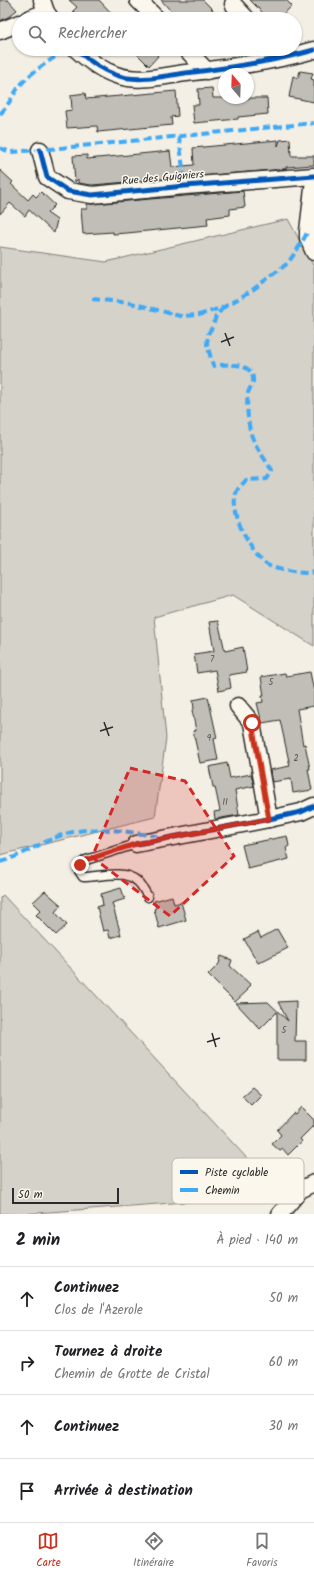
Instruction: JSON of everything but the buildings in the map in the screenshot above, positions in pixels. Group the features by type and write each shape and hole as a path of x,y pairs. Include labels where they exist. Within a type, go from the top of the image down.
{"street":[{"path":"138,0 150,12"},
{"path":"233,4 240,12"},
{"path":"0,31 12,26"},
{"path":"302,51 314,50"},
{"path":"84,56 89,61 116,76 141,79 207,71 268,56"},
{"path":"193,56 207,71"},
{"name":"Rue des Guigniers","path":"40,150 47,177 68,191 92,195 314,176"},
{"path":"314,180 308,231 308,238 314,252"},
{"path":"238,706 252,723 269,819"},
{"path":"136,844 269,819 301,812 314,806"},
{"path":"304,1188 314,1183"},
{"path":"280,1214 288,1204"}],"lane":[{"path":"136,844 86,860 80,865 79,871 82,876 120,874 132,877 139,882 148,897"}],"highlighted area":[{"path":"130,768 185,781 234,856 170,916 92,857"}],"shaded area":[{"path":"288,219 314,267 314,646 233,595 154,617 166,738 155,817 0,855 0,247 106,262"},
{"path":"3,895 247,1158 172,1158 172,1203 22,1214 0,1214 0,898"}],"marked path":[{"path":"0,114 8,105 23,82 57,56"},
{"path":"0,148 10,152 40,150 314,123"},
{"path":"179,136 185,186"},
{"path":"92,299 131,303 180,316 199,315 224,307 251,291 288,263 308,231"},
{"path":"224,307 216,316 213,326 208,334 207,344 213,366 239,365 249,370 252,375 253,382 247,397 249,426 254,441 272,471 267,479 246,480 238,489 235,497 237,518 253,550 266,564 275,568 289,571 303,573 314,572"},
{"path":"0,862 62,835 86,830 111,830 160,837"}],"cycle path":[{"path":"302,53 314,50"},
{"path":"84,56 110,73 124,77 142,79 250,64 290,56"},
{"path":"40,150 47,177 68,191 92,195 314,176"},
{"path":"136,844 269,819 301,812 314,806"}],"route":[{"path":"80,865 86,860 136,844 269,819 252,723"}]}
